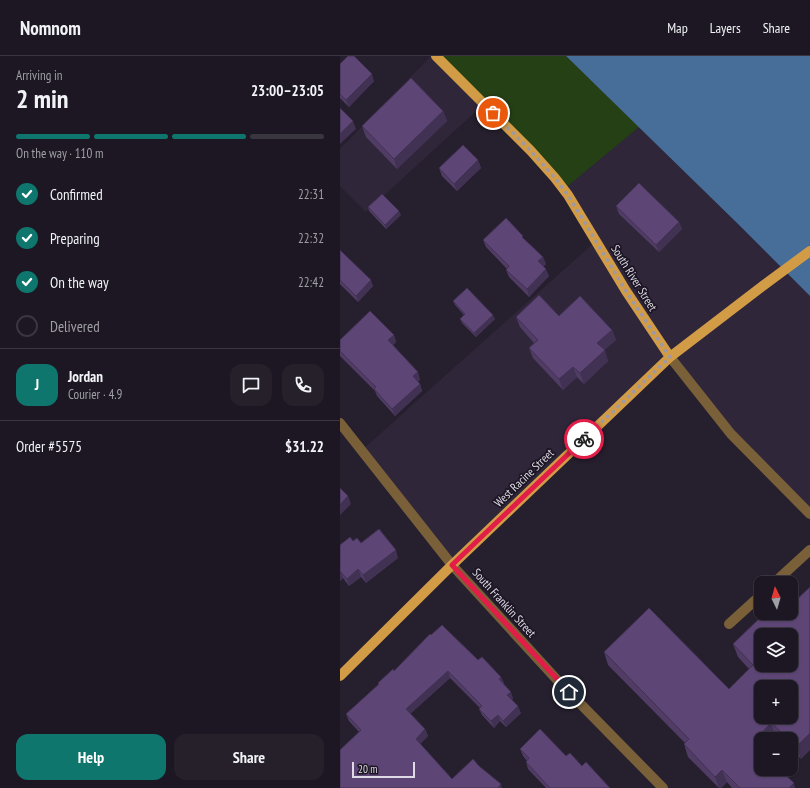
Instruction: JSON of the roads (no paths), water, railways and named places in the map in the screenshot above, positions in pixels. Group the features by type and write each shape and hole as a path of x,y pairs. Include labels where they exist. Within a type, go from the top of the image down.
{"main road":[{"name":"South River Street","path":"436,56 531,151 555,178 568,195 626,291 670,357"},
{"name":"West Racine Street","path":"340,676 452,565 670,357 810,251"}],"street":[{"name":"South River Street","path":"670,357 731,434 810,514"},
{"name":"South Franklin Street","path":"340,423 452,565 559,682 663,788"},
{"path":"782,576 810,550"},
{"path":"729,624 754,601"}],"water":[{"path":"566,56 810,56 810,296 741,227"}]}
